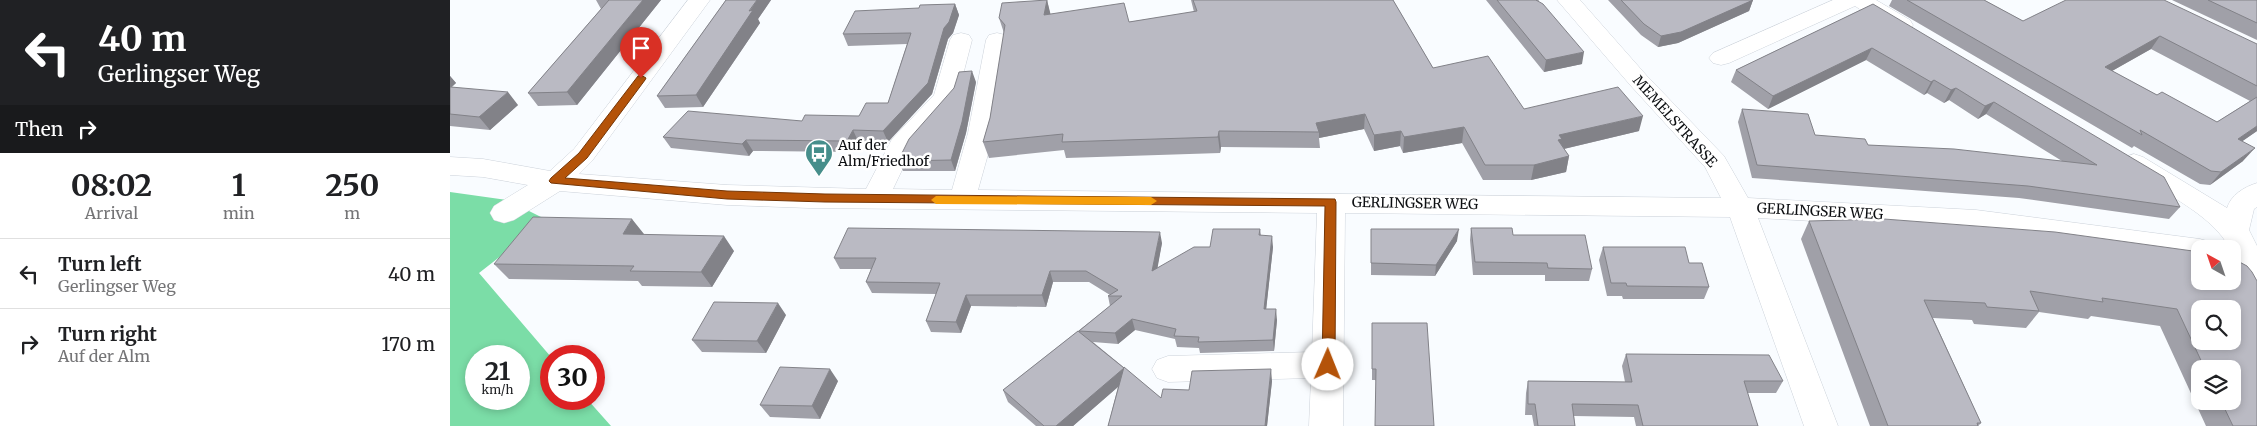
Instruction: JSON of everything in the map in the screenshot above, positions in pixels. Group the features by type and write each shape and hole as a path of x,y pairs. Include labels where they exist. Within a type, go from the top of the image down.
{"street":[{"path":"504,213 555,181 583,156 700,0"},
{"name":"MEMELSTRASSE","path":"1568,0 1639,81 1715,162 1740,207 1821,426"},
{"path":"1721,58 1851,0"},
{"path":"1860,0 1920,36"},
{"path":"875,200 901,145 945,98 961,40"},
{"path":"962,200 981,134 997,40"},
{"path":"2116,152 2209,208 2246,255"},
{"name":"GERLINGSER WEG","path":"450,166 483,168 555,181 727,195 875,200 1331,202 1740,207 1976,220 2191,249"},
{"path":"2246,255 2242,204 2257,193"},
{"path":"1326,426 1331,202"},
{"path":"1168,369 1328,365"}],"green space":[{"path":"450,192 507,200 547,220 479,273 541,345 540,410 597,410 611,426 450,426"}],"building":[{"path":"609,0 643,0 567,92 528,93"},
{"path":"726,0 757,0 749,11 753,10 696,95 657,96"},
{"path":"1047,0 1044,15 1124,3 1129,22 1197,11 1193,0 1393,0 1433,68 1488,56 1524,109 1618,87 1643,116 1559,135 1562,139 1558,140 1569,156 1534,165 1485,165 1464,127 1404,137 1401,131 1374,135 1365,114 1316,123 1319,132 1219,131 1218,137 1062,142 1063,134 983,142 990,118 1005,25 999,18 1002,3"},
{"path":"1497,0 1536,0 1543,4 1584,52 1546,60"},
{"path":"1621,0 1753,0 1681,32 1661,36 1644,24"},
{"path":"1907,0 1984,0 2023,21 2066,0 2164,0 2257,44 2257,86 2160,36 2105,67 2157,95 2162,92 2217,122 2257,97 2257,126 2238,139 2255,148 2221,172 2211,171 2140,130 2142,135"},
{"path":"2208,0 2257,0 2257,23"},
{"path":"955,4 949,22 944,28 928,83 883,131 853,130 847,141 746,140 742,144 663,137 688,111 802,121 805,115 859,116 866,103 888,103 911,33 843,34 855,11"},
{"path":"1873,4 2164,177 2180,207 2028,186 1757,165 1742,109 1808,114 1815,135 1865,139 1868,145 1954,149 2097,165 1994,102 1985,106 1956,88 1951,90 1934,80 1931,82 1872,48 1773,96 1736,70"},
{"path":"972,71 962,122 951,160 898,161 909,139 954,88 959,72"},
{"path":"450,87 508,92 479,117 450,114"},
{"path":"533,217 632,219 623,234 724,236 701,272 630,271 634,266 494,264"},
{"path":"1884,219 2055,232 2191,251 2191,290 2241,290 2241,263 2247,266 2257,281 2257,426 2233,426 2225,410 2241,410 2241,360 2201,360 2196,350 2241,350 2241,300 2191,300 2191,339 2177,309 2102,298 2103,302 2030,291 2039,311 1987,307 1985,303 1924,300 1981,423 1977,423 1978,426 1888,426 1809,221"},
{"path":"848,228 1160,232 1152,271 1194,247 1210,247 1213,229 1260,229 1259,235 1272,236 1264,309 1276,309 1273,340 1198,342 1199,337 1174,336 1176,329 1132,319 1115,333 1079,331 1122,296 1108,296 1118,290 1086,271 1050,271 1042,295 966,295 956,322 926,321 940,283 866,282 876,258 834,258"},
{"path":"1471,228 1512,228 1513,235 1585,235 1592,269 1548,268 1547,263 1475,262"},
{"path":"1371,229 1459,229 1436,265 1371,263"},
{"path":"1603,247 1685,247 1689,263 1702,263 1709,287 1627,286 1626,283 1611,283"},
{"path":"714,302 778,303 757,341 692,340"},
{"path":"1372,323 1427,323 1434,426 1375,426 1376,369 1372,369"},
{"path":"1078,331 1124,368 1056,426 1044,426 1003,390"},
{"path":"1626,354 1769,355 1783,381 1744,381 1758,426 1643,426 1638,405 1572,404 1575,426 1538,426 1535,404 1528,404 1528,381 1632,382"},
{"path":"780,367 830,369 812,406 760,405"},
{"path":"1124,367 1161,398 1163,389 1189,390 1192,371 1271,369 1265,426 1108,426"}],"slow traffic":[{"path":"936,200 1151,201"}],"place":[{"name":"Auf der Alm/Friedhof","path":"819,177"}],"route":[{"path":"641,78 583,156 555,181 615,184 727,195 875,200 1331,202 1328,365"}]}
